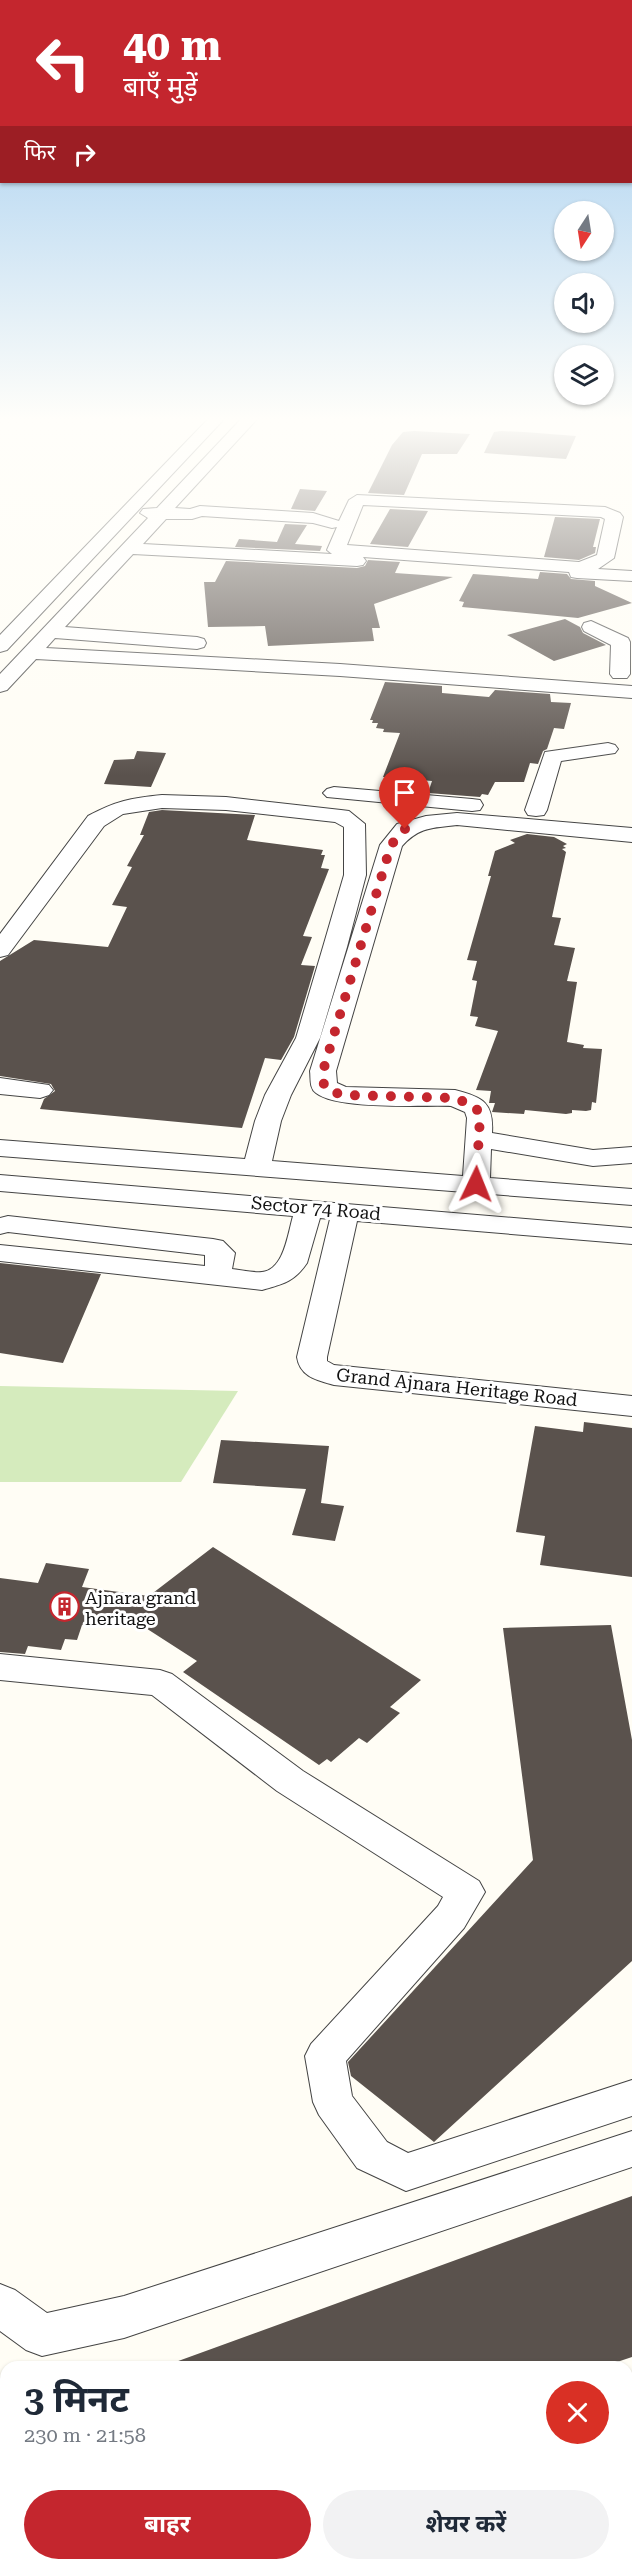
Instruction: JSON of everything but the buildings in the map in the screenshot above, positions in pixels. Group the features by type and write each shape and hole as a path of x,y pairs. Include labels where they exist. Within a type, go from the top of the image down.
{"street":[{"path":"0,646 106,537"},
{"path":"0,686 8,670 30,653 138,537"},
{"path":"337,537 336,550 410,556 446,543 480,545 501,562 632,570"},
{"path":"579,567 592,565 605,558 610,537"},
{"path":"128,549 632,576"},
{"path":"50,632 626,675 621,642 591,627"},
{"path":"30,653 328,669 632,692"},
{"path":"536,810 552,756 608,749"},
{"path":"334,793 632,816"},
{"path":"0,950 96,821 116,809 171,802 224,805 341,816 354,824 356,835 354,875 335,947 309,1038 278,1095 268,1121 257,1166"},
{"path":"476,1184 480,1118 476,1107 455,1098 341,1095 324,1087 323,1071 391,845 405,829 426,822 457,819 632,836"},
{"path":"0,1086 40,1090"},
{"path":"478,1139 593,1158 632,1155"},
{"name":"Sector 74 Road","path":"0,1148 257,1166 632,1197"},
{"name":"Sector 74 Road","path":"0,1183 632,1236"},
{"path":"0,1253 262,1281 280,1276 293,1263 309,1208"},
{"name":"Grand Ajnara Heritage Road","path":"346,1211 312,1357 313,1365 323,1372 632,1406"},
{"path":"0,1226 8,1224 213,1247 221,1253 217,1277"},
{"path":"293,1263 333,1267"},
{"path":"0,1667 160,1683 290,1781 466,1892 451,1917 325,2056 333,2102 372,2155 406,2172 632,2098"},
{"path":"0,2305 42,2335 124,2318 632,2149"}],"green space":[{"path":"0,1386 238,1391 181,1482 0,1482"}],"place":[{"name":"Ajnara grand heritage","path":"64,1607"}],"route":[{"path":"405,829 391,845 323,1071 324,1087 341,1095 455,1098 476,1107 480,1118 476,1184"}]}
